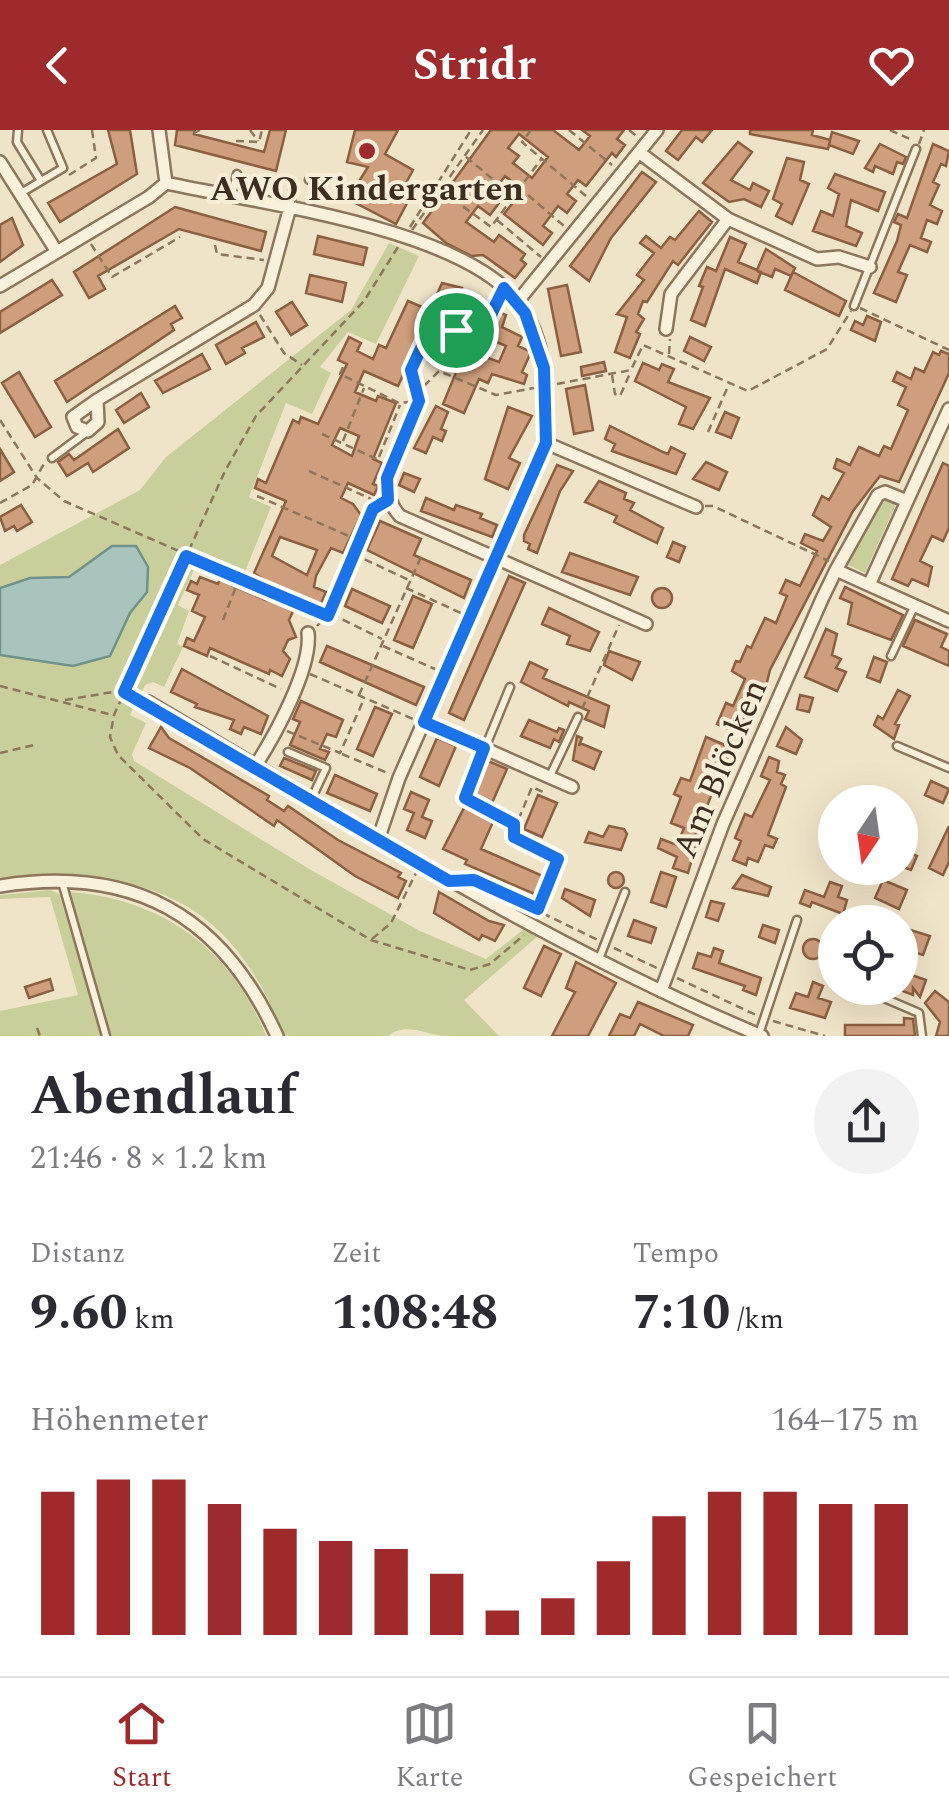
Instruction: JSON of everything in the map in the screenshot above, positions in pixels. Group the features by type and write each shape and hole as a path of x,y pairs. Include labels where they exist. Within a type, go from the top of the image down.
{"street":[{"path":"160,130 166,182"},
{"path":"518,301 657,130"},
{"path":"640,153 728,219 817,259 839,257 870,267"},
{"path":"0,162 57,252"},
{"path":"166,182 290,206 405,237 490,276 518,301 539,348 546,386 546,443 400,778 378,840"},
{"path":"0,286 149,197 166,182"},
{"path":"97,400 98,422 88,431 77,427 73,416 97,400 254,306 268,288 290,206"},
{"path":"666,329 671,294 728,219"},
{"path":"416,392 416,410 392,465 384,501 409,521 646,624"},
{"path":"869,586 949,409"},
{"path":"546,443 696,507"},
{"name":"Am Blöcken","path":"660,991 723,824 836,570 878,495 885,492 908,501"},
{"path":"836,570 949,621"},
{"path":"254,768 302,670 308,633"},
{"path":"148,702 420,865 660,991 760,1035"},
{"path":"424,723 572,787"},
{"path":"0,886 62,881 138,893 198,926 236,963 276,1036"}],"lane":[{"path":"18,130 17,142 40,181"},
{"path":"20,194 64,166 47,130"},
{"path":"854,306 918,147"},
{"path":"232,195 237,174"},
{"path":"290,206 293,190"},
{"path":"52,458 88,431"},
{"path":"891,656 914,606"},
{"path":"484,748 510,687"},
{"path":"549,778 578,717"},
{"path":"897,746 949,768"},
{"path":"288,752 326,768 310,801"},
{"path":"62,881 106,1036"},
{"path":"599,959 624,892"},
{"path":"760,1035 798,920"},
{"path":"900,1005 919,1013 922,1036"}],"path":[{"path":"194,133 200,130"},
{"path":"250,130 259,142"},
{"path":"259,142 262,130"},
{"path":"471,130 408,233 483,130"},
{"path":"530,130 522,142 596,204"},
{"path":"569,130 621,172"},
{"path":"890,130 918,147 924,130"},
{"path":"236,142 259,142"},
{"path":"466,157 514,197"},
{"path":"442,191 458,207 491,227 542,158"},
{"path":"528,194 573,234"},
{"path":"496,219 548,264"},
{"path":"85,234 112,277 180,236"},
{"path":"402,242 364,301 256,416 186,556 114,715 110,736 118,755 203,840 371,940 476,970 512,947 532,924 558,859 514,837 514,824 532,787 543,792 549,778"},
{"path":"214,245 217,254 275,262"},
{"path":"504,288 482,333 460,323 456,330 434,320 411,370 416,392 439,371 496,395 632,370"},
{"path":"254,306 284,353 302,366"},
{"path":"612,374 615,394 620,396 643,345 748,391 814,358 835,340 854,306 949,350"},
{"path":"666,329 673,345 669,356"},
{"path":"343,368 340,374 399,403"},
{"path":"708,432 729,383"},
{"path":"342,442 365,386"},
{"path":"378,460 399,403 406,400 416,410"},
{"path":"0,420 37,478 64,501 384,639"},
{"path":"322,434 392,465"},
{"path":"0,502 37,478 44,462 52,458"},
{"path":"308,633 329,614 360,540 384,501 309,471"},
{"path":"256,496 360,540"},
{"path":"696,507 713,506 810,551 836,570"},
{"path":"354,554 410,580"},
{"path":"359,695 420,556"},
{"path":"223,620 240,578"},
{"path":"406,588 472,617"},
{"path":"578,717 624,614"},
{"path":"381,645 445,674"},
{"path":"210,656 292,695"},
{"path":"302,670 424,723"},
{"path":"0,686 114,715"},
{"path":"63,701 124,692 148,702"},
{"path":"340,753 364,698"},
{"path":"276,726 400,778"},
{"path":"0,753 34,744"},
{"path":"484,748 465,798 514,824"},
{"path":"371,940 391,924 420,865"},
{"path":"474,880 764,1018 824,1036"},
{"path":"37,1028 40,1036"}],"green space":[{"path":"389,243 419,256 376,344 348,332 320,367 331,373 312,414 286,403 249,497 271,507 244,574 200,556 178,605 189,611 177,644 183,647 164,687 153,682 145,685 130,715 146,723 132,754 134,761 311,870 420,931 486,959 524,929 538,936 464,1000 499,1036 442,1036 408,1029 388,1036 284,1036 262,988 237,950 208,921 175,900 138,886 96,879 0,879 0,565 140,490 166,457 351,310"},
{"path":"887,498 896,504 865,573 844,563 881,501"},
{"path":"50,890 59,894 103,1036 0,1036 0,1011 78,995 50,897 0,899 0,895"},
{"path":"67,892 133,904 189,933 234,978 266,1036 110,1036"}],"water":[{"path":"112,546 136,546 148,567 147,592 130,613 110,656 73,666 0,655 0,588 30,578 69,577"}],"building":[{"path":"108,130 130,130 137,174 60,222 48,203 117,164"},
{"path":"177,130 195,130 194,134 264,152 270,130 286,130 276,171 175,145"},
{"path":"355,130 398,130 385,154 413,170 406,183 415,188 396,224 348,199 368,167 347,162"},
{"path":"491,130 553,130 579,150 590,136 582,130 624,130 617,139 625,145 616,157 612,153 586,186 578,180 567,194 576,201 567,213 558,206 543,226 552,233 543,245 504,214 523,190 505,176 490,196 499,203 490,215 478,206 466,222 494,242 499,235 525,254 521,260 526,264 515,278 483,255 472,256 446,243 423,223","holes":["519,134 548,157 532,178 513,163 519,156 508,148"]},
{"path":"682,130 712,130 702,142 696,137 678,160 666,151"},
{"path":"750,130 813,130 812,135 830,140 832,132 859,141 853,154 829,145 828,149 750,134"},
{"path":"738,142 752,152 731,180 750,190 753,183 769,191 761,207 744,199 729,202 703,183"},
{"path":"880,144 906,157 903,164 897,162 893,174 875,166 873,172 865,168"},
{"path":"933,144 949,151 946,166 941,164 933,182 939,185 930,205 942,211 937,224 927,220 921,238 931,242 927,252 910,245 898,272 907,275 896,302 874,293 897,241 901,225 894,222 898,214 907,218"},
{"path":"787,158 804,162 800,180 809,184 792,224 776,216 782,204 773,199"},
{"path":"642,172 656,182 611,238 589,281 570,266"},
{"path":"835,174 885,192 878,211 851,200 846,226 862,233 856,246 813,231 821,211 833,216 839,194 828,188"},
{"path":"175,207 266,232 261,251 179,229 98,276 105,289 89,298 74,272"},
{"path":"699,211 712,222 678,265 673,261 647,302 643,301 638,314 644,319 636,332 640,334 630,358 615,352 627,317 617,314 644,280 637,275 654,253 640,243 646,236 661,248 670,237 675,240"},
{"path":"12,218 23,245 0,262 0,225"},
{"path":"318,236 367,248 363,265 314,254"},
{"path":"730,237 746,244 738,262 757,270 766,249 795,268 791,276 775,269 772,277 761,273 757,283 725,269 705,326 691,320 703,287 699,286 707,267 716,271"},
{"path":"793,272 846,301 839,316 785,290"},
{"path":"310,275 346,283 342,302 306,293"},
{"path":"52,280 62,295 0,333 0,312"},
{"path":"442,283 462,288 461,291 478,299 474,308 494,316 496,311 506,315 502,327 522,337 518,346 531,352 522,372 527,375 524,384 492,374 488,383 479,379 464,413 443,404 457,370 430,358 413,353 398,386 364,371 355,392 376,401 378,396 396,403 373,459 382,463 373,484 378,486 374,495 348,483 341,498 353,504 361,515 343,553 331,548 316,576 314,587 326,592 320,606 300,596 289,620 296,637 288,640 283,651 290,659 282,676 210,648 207,656 184,646 187,638 194,641 205,617 192,611 199,595 187,590 191,581 197,584 200,577 218,584 223,571 237,577 233,586 266,600 272,585 254,573 286,501 255,488 258,479 266,483 293,420 299,423 301,417 318,424 347,364 338,360 349,337 361,343 357,351 373,359 379,345 386,348 408,301 429,310 422,326 458,347 499,362 506,346 485,337 488,330 432,306","holes":["340,428 359,436 352,456 332,445","280,537 317,550 307,575 272,556"]},
{"path":"567,285 581,352 561,356 548,289"},
{"path":"292,302 307,325 291,335 276,312"},
{"path":"175,306 182,318 171,324 174,330 67,402 55,381"},
{"path":"867,316 881,322 875,341 851,330 855,321 863,325"},
{"path":"256,322 264,337 242,348 245,353 226,364 216,345"},
{"path":"690,337 711,347 704,361 684,351"},
{"path":"941,351 949,354 949,373 899,482 880,476 853,511 770,670 764,694 757,693 738,733 717,724 726,703 733,706 745,679 732,671 736,661 740,662 747,646 751,648 765,618 776,623 787,596 780,593 786,580 800,586 817,551 801,543 805,534 823,541 831,527 813,515 822,496 829,500 844,473 834,468 837,459 850,465 859,447 879,456 884,446 891,449 908,410 898,405 906,387 893,381 897,372 911,379 915,368 924,372 933,352 939,355"},
{"path":"202,354 210,369 163,393 155,381"},
{"path":"604,362 606,371 582,376 581,367"},
{"path":"643,363 659,370 662,364 674,369 668,382 710,398 693,429 679,424 686,407 635,381"},
{"path":"19,372 51,427 35,437 2,383"},
{"path":"585,385 593,430 574,434 566,389"},
{"path":"141,393 149,407 124,423 116,410"},
{"path":"436,406 448,412 441,429 446,431 442,441 433,437 426,453 414,448"},
{"path":"508,407 532,416 509,458 520,463 508,489 485,479"},
{"path":"725,412 739,418 731,438 716,432"},
{"path":"610,426 668,454 671,447 685,454 676,474 612,451 615,444 605,439"},
{"path":"118,429 129,448 93,472 88,463 67,476 58,462 69,454 74,460"},
{"path":"0,449 14,472 0,481"},
{"path":"706,462 727,472 719,490 693,479"},
{"path":"943,463 949,466 949,528 943,541 932,536 920,561 932,567 928,586 912,579 908,586 892,579"},
{"path":"557,465 573,471 560,491 537,553 528,549 530,544 524,541 524,535"},
{"path":"404,473 420,479 414,492 399,485"},
{"path":"599,481 626,493 624,499 634,503 630,510 663,528 657,543 614,522 617,516 585,502"},
{"path":"426,498 454,510 456,505 482,514 480,518 497,525 492,537 421,511"},
{"path":"21,505 32,522 17,531 14,526 5,531 0,517"},
{"path":"380,521 421,539 414,555 471,580 464,598 367,550"},
{"path":"673,542 685,547 679,562 667,557"},
{"path":"570,553 638,577 630,595 562,572"},
{"path":"509,576 525,583 464,720 449,713"},
{"path":"845,587 903,615 891,640 848,624 852,603 840,598"},
{"path":"658,588 666,588 672,598 666,608 658,608 652,602 652,594"},
{"path":"352,589 390,606 382,623 345,606"},
{"path":"413,596 432,604 413,648 394,640"},
{"path":"549,608 599,632 590,651 567,644 570,636 542,624"},
{"path":"915,620 947,634 941,647 949,651 949,666 903,646"},
{"path":"826,629 837,634 832,655 841,659 836,668 846,672 837,691 805,677"},
{"path":"327,646 424,687 416,705 320,662"},
{"path":"609,651 640,662 632,680 604,665"},
{"path":"874,657 887,662 880,682 867,677"},
{"path":"530,662 547,670 543,678 609,706 604,727 585,719 589,711 569,702 568,706 521,682"},
{"path":"182,669 268,716 261,734 244,727 241,734 230,729 234,720 195,707 197,704 171,692"},
{"path":"898,690 910,696 895,724 899,725 894,739 874,725 878,716 883,719"},
{"path":"800,695 813,698 809,712 797,709"},
{"path":"301,701 343,720 336,737 327,734 320,749 329,752 325,760 290,745 300,722 293,719"},
{"path":"375,707 392,714 373,756 357,749"},
{"path":"529,720 557,732 559,728 564,730 559,742 554,739 550,748 521,736"},
{"path":"161,727 169,738 269,796 267,800 284,811 288,806 338,840 401,873 398,877 406,881 398,898 355,876 277,820 274,826 190,768 149,748"},
{"path":"786,727 802,740 796,754 777,746"},
{"path":"577,736 582,738 580,743 601,752 594,769 573,760"},
{"path":"706,737 732,748 724,766 733,770 730,778 721,774 715,786 695,836 698,838 688,873 673,868 677,857 658,848 661,839 677,845 684,828 671,823 681,797 674,794 681,778 690,781"},
{"path":"437,738 456,746 439,786 420,777"},
{"path":"769,757 779,761 777,772 785,775 781,784 786,787 768,835 777,839 773,848 765,845 758,862 748,858 746,865 733,860 741,841 735,838 745,814 752,817 770,780 761,776"},
{"path":"284,758 316,771 312,780 280,766"},
{"path":"488,761 507,769 488,812 496,815 481,849 545,877 537,895 465,864 467,860 443,849"},
{"path":"335,775 377,794 370,811 327,793"},
{"path":"931,781 949,789 943,803 925,795"},
{"path":"411,792 429,800 422,817 432,821 425,838 407,830 414,813 404,809"},
{"path":"538,795 557,803 542,837 524,829"},
{"path":"609,826 624,829 627,834 621,850 585,842 589,832 603,837"},
{"path":"949,826 949,862 943,875 929,868"},
{"path":"616,872 624,880 616,888 608,880"},
{"path":"661,872 676,877 666,907 651,902"},
{"path":"742,875 771,887 768,896 733,888"},
{"path":"829,885 839,885 842,886 838,897 847,900 846,905 812,902 810,907 800,903 805,890 824,897"},
{"path":"881,885 907,890 901,905 875,898"},
{"path":"565,889 595,900 590,916 562,898"},
{"path":"439,892 489,921 504,925 495,941 482,935 479,940 434,913"},
{"path":"711,901 724,904 718,921 706,917"},
{"path":"634,920 656,928 651,943 628,936"},
{"path":"763,925 779,930 775,943 759,937"},
{"path":"918,932 930,936 923,955 918,953"},
{"path":"813,939 818,941 818,957 813,959 803,949"},
{"path":"544,946 561,954 541,996 524,988"},
{"path":"714,948 723,951 719,963 761,978 756,995 743,990 745,986 693,968 698,953 711,957"},
{"path":"576,962 616,983 588,1036 552,1036 575,992 566,988"},
{"path":"918,977 926,980 920,997 918,994"},
{"path":"50,979 53,990 29,998 25,987"},
{"path":"813,982 818,984 818,1005 830,1005 825,1018 790,1008 796,993 808,997"},
{"path":"935,991 949,1002 949,1036 936,1036 940,1022 925,1003"},
{"path":"638,1002 693,1025 688,1036 664,1036 640,1024 634,1036 609,1036 620,1014 630,1018"},
{"path":"904,1018 913,1019 915,1036 845,1036 845,1025 904,1025"}],"place":[{"name":"AWO Kindergarten","path":"367,151"}],"route":[{"path":"504,288 518,301 533,331 544,368 546,443 424,722 484,748 465,798 514,824 514,837 558,859 538,909 474,880 449,881 148,702 124,692 186,556 328,616 373,509 388,500 387,478 419,401 411,370 434,320 456,330 460,323 482,333 504,288"}]}
